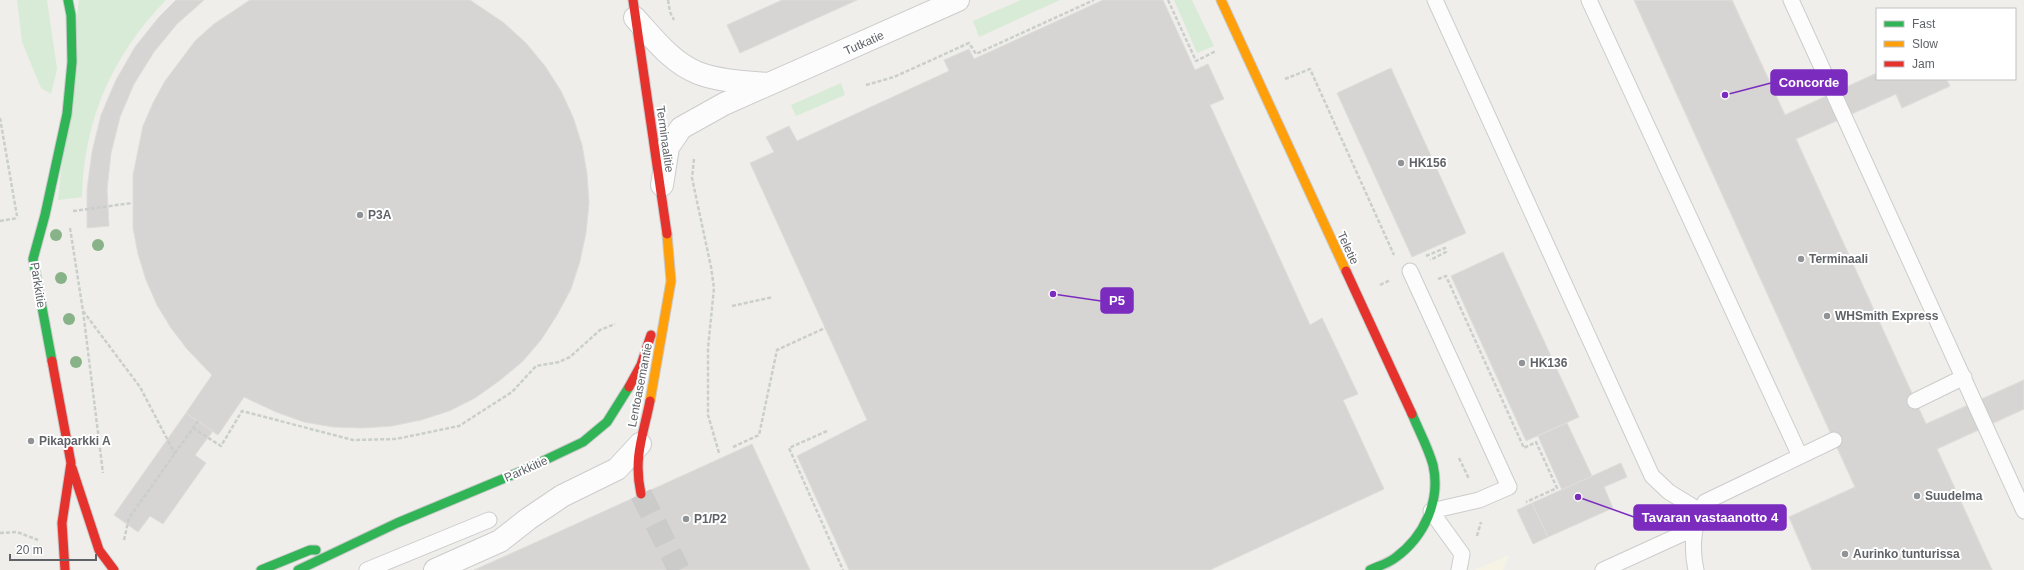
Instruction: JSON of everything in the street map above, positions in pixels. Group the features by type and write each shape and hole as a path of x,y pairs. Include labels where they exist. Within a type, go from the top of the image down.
{"street":[{"name":"Parkkitie","path":"65,570 66,550 62,523 71,463 33,259 45,215 67,114 72,62 71,15 68,0"},
{"name":"Tutkatie","path":"661,193 668,147 681,128 704,114 769,84 877,38 958,0"},
{"name":"Teletie","path":"1221,0 1424,441 1434,468 1435,492 1431,511 1422,532 1394,559 1370,570"},
{"path":"634,9 677,61 708,76 769,84"},
{"name":"Terminaalitie","path":"634,9 670,245 671,281"},
{"name":"Parkkitie","path":"298,570 397,523 524,470 583,442 607,422 622,401 640,365 671,281"},
{"name":"Lentoasemantie","path":"641,494 637,475 640,444 650,403 671,281"},
{"path":"435,570 500,541 528,519 562,496 617,469 640,444"},
{"path":"71,463 100,550 114,570"},
{"path":"261,570 310,550 350,545"}],"lane":[{"path":"1435,0 1652,476 1669,492 1700,511"},
{"path":"1589,0 1800,456"},
{"path":"1791,0 2024,511"},
{"path":"1410,271 1509,487 1479,500 1431,511 1462,554 1459,570"},
{"path":"1915,402 1964,377"},
{"path":"1696,570 1692,553 1700,511 1705,502 1834,440"},
{"path":"367,570 489,520"},
{"path":"1603,570 1696,528"}],"path":[{"path":"866,85 894,77 969,43 976,54 1094,0"},
{"path":"1284,79 1310,69 1396,260"},
{"path":"0,118 18,218"},
{"path":"695,158 692,178 714,288 708,348 708,415 719,453"},
{"path":"69,224 83,311 104,480"},
{"path":"1424,257 1444,248 1446,252 1426,262"},
{"path":"732,306 773,297"},
{"path":"83,311 140,387 175,454"},
{"path":"193,428 220,446 242,411 353,440 396,439 459,426 512,392 536,366 559,362 570,357 600,330 615,324"},
{"path":"732,447 760,435 777,350 825,328"},
{"path":"123,545 128,518 198,421"},
{"path":"827,431 789,448 843,570"}],"shaded area":[{"path":"1509,555 1503,570 1475,570"}],"green space":[{"path":"17,0 47,0 57,69 51,94 41,88 22,42"},
{"path":"79,0 166,0 130,43 104,90 88,141 82,197 58,200"},
{"path":"1021,0 1060,0 979,37 973,21"},
{"path":"1174,0 1192,0 1214,46 1197,53"},
{"path":"841,83 845,95 796,116 791,105"}],"building":[{"path":"176,0 204,0 177,24 154,52 134,84 120,117 111,153 107,189 109,226 87,228 87,190 92,152 101,115 116,80 135,47 159,17"},
{"name":"P3A","path":"250,0 470,0 504,23 526,43 545,66 561,91 573,117 582,145 587,174 589,203 586,233 580,261 571,289 541,340 522,362 475,398 449,411 421,420 392,426 363,428 333,427 304,422 276,412 244,397 218,435 186,413 212,375 187,349 171,328 157,305 146,280 138,254 133,228 133,175 143,126 165,81 195,41 214,24"},
{"path":"782,0 857,0 740,53 727,25"},
{"path":"1103,0 1163,0 1195,70 1208,64 1224,99 1210,105 1310,325 1322,318 1358,394 1343,400 1384,489 1210,570 849,570 797,456 867,420 750,163 774,152 766,137 789,126 797,141 949,71 944,60 969,49 974,59"},
{"name":"Terminaali","path":"1634,0 1732,0 1785,115 1876,73 1876,80 1947,80 1950,86 1902,108 1896,94 1796,139 1926,424 2024,380 2024,409 1937,449 1992,570 1812,570 1789,517 1855,487"},
{"name":"Terminaali","path":"1634,0 1732,0 1785,115 1876,73 1876,80 1947,80 1950,86 1902,108 1896,94 1796,139 1926,424 2024,380 2024,409 1937,449 1992,570 1812,570 1789,517 1855,487"},
{"name":"HK156","path":"1391,68 1466,233 1412,257 1337,93"},
{"name":"HK136","path":"1503,252 1579,417 1526,441 1451,276"},
{"path":"186,413 213,431 195,455 206,463 163,524 150,516 138,532 114,515"},
{"path":"1567,423 1592,476 1562,490 1538,436"},
{"name":"P1/P2","path":"752,444 810,570 474,570 532,544"},
{"path":"1621,463 1627,477 1604,487 1613,508 1548,537 1532,503"},
{"path":"1532,503 1548,537 1533,544 1517,510"}],"tunnel":[{"path":"641,494 679,570"}],"traffic: fast":[{"path":"52,361 33,259 45,215 67,114 72,62 71,15 68,0"},
{"path":"298,570 397,523 524,470 583,442 607,422 629,387"},
{"path":"1370,570 1392,560 1414,540 1422,529 1432,505 1435,492 1433,465 1412,414"},
{"path":"261,570 310,550 316,550"}],"traffic: slow":[{"path":"1221,0 1346,271"},
{"path":"650,401 671,281 667,234"}],"traffic: jam":[{"path":"633,0 667,234"},
{"path":"1346,271 1412,414"},
{"path":"629,387 641,365 651,335"},
{"path":"52,361 71,463 62,523 65,570"},
{"path":"641,494 638,458 650,401"},
{"path":"72,468 99,550 114,570"}],"place":[{"name":"Concorde","path":"1725,95"},
{"name":"HK156","path":"1401,163"},
{"name":"P3A","path":"360,215"},
{"name":"Terminaali","path":"1801,259"},
{"name":"P5","path":"1053,294"},
{"name":"WHSmith Express","path":"1827,316"},
{"name":"HK136","path":"1522,363"},
{"name":"Pikaparkki A","path":"31,441"},
{"name":"Suudelma","path":"1917,496"},
{"name":"Tavaran vastaanotto 4","path":"1578,497"},
{"name":"P1/P2","path":"686,519"},
{"name":"Aurinko tunturissa","path":"1845,554"}]}
